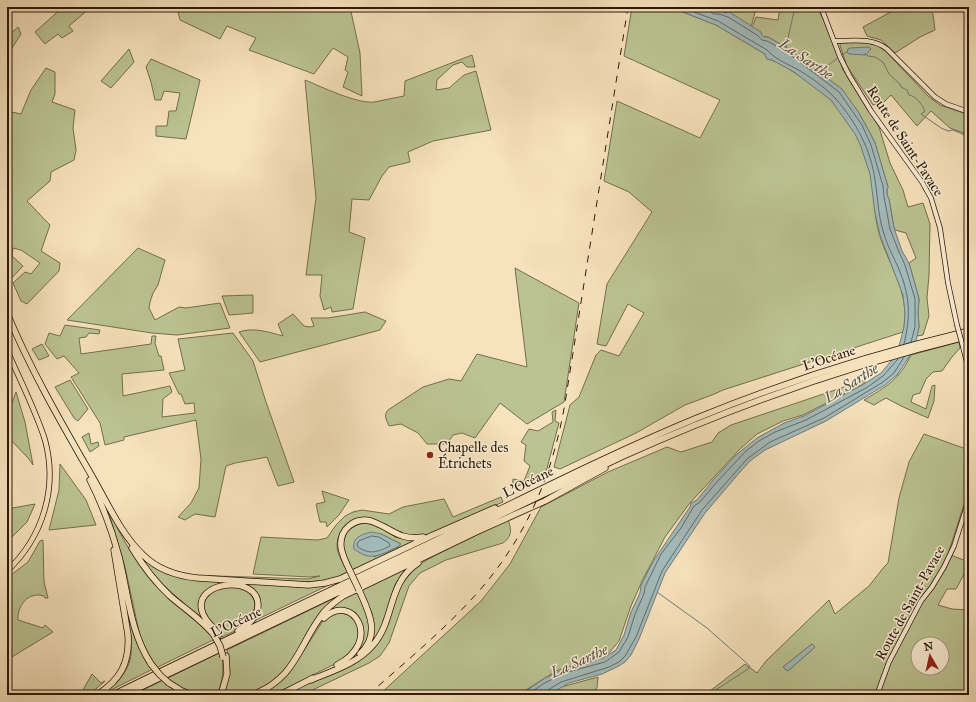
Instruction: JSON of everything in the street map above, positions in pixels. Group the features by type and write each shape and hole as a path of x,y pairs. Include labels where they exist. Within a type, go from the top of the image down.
{"highway":[{"path":"7,313 29,362 50,401 137,555 150,575 164,590 217,635"},
{"path":"7,322 39,390 88,476 111,528 119,556 132,617 144,654 160,675 169,683 192,695"},
{"name":"L’Océane","path":"735,406 969,331"},
{"name":"L’Océane","path":"113,695 212,646 631,447 813,375 885,352 969,336"},
{"name":"L’Océane","path":"124,695 711,415"},
{"path":"252,695 270,686 286,672 300,654 310,633 325,611 343,596 452,543 545,501 617,462 621,457"},
{"path":"123,530 132,543 146,558 159,567 176,575 198,578 317,585 340,579 510,501 518,501"},
{"path":"97,695 111,685 121,673 126,662 128,649 128,635 115,556 101,504"},
{"path":"280,695 353,658 363,650 368,642 372,623 369,611 342,554 340,543 346,528 355,522 366,520 376,522 405,538 431,536"},
{"path":"311,680 350,663 364,654 372,646 383,630 394,593 406,573 417,563 452,543"},
{"path":"212,646 243,628 254,617 258,604 256,597 251,591 242,586 227,585 215,588 205,595 202,601 202,611 217,635 220,646 225,656 227,674 221,695"},
{"path":"310,633 328,613 336,610 347,611 357,618 361,629 361,637 355,652 349,658 311,680"},
{"path":"217,695 223,682 225,656"}],"main road":[{"path":"7,350 44,436 48,455 50,477 46,504 38,529 27,548 7,571"}],"street":[{"name":"Route de Saint-Pavace","path":"820,7 843,65 871,111 922,182 931,198 940,228 949,290 969,371"},
{"path":"834,41 878,42 887,48 935,97 946,104 969,112"},
{"name":"Route de Saint-Pavace","path":"877,695 889,662 921,600 932,587 954,546 969,499"}],"green space":[{"path":"63,7 90,8 69,26 73,31 62,38 58,34 45,44 35,32"},
{"path":"177,7 350,7 360,53 362,96 343,87 348,72 345,70 348,57 333,48 314,74 249,50 256,38 227,26 220,39 180,20"},
{"path":"632,7 670,7 716,25 765,54 767,59 781,64 796,73 824,94 837,107 856,135 869,167 879,233 902,293 905,319 903,332 723,390 685,405 636,433 560,469 554,467 570,405 579,397 596,355 601,350 619,356 644,313 628,304 606,346 597,344 607,284 652,212 629,192 604,181 617,101 700,138 720,100 624,56"},
{"path":"710,7 746,7 749,11 756,9 751,27 729,12 725,13"},
{"path":"780,7 817,7 826,25 843,70 879,127 890,163 903,190 908,207 923,203 930,224 927,298 929,316 923,335 917,336 919,327 919,299 909,263 916,258 906,233 895,230 894,228 887,193 888,187 875,143 859,113 841,89 787,48 768,37 764,37 752,28 756,17 778,20"},
{"path":"900,7 932,7 935,30 920,37 895,53 881,40 867,36 863,27"},
{"path":"18,27 21,34 7,56 7,37"},
{"path":"840,43 879,44 928,96 940,105 969,115 969,135 950,128 931,111 917,126 891,95 884,102 873,105 847,66 840,46"},
{"path":"129,49 134,62 111,88 101,81"},
{"path":"472,55 475,67 467,67 462,62 453,65 437,80 436,90 449,88 464,75 476,71 491,130 433,141 408,152 410,162 389,167 382,176 369,200 352,199 349,232 365,238 353,309 332,312 331,307 324,310 320,296 322,275 306,275 316,198 305,80 349,98 374,102 404,96 405,81"},
{"path":"151,59 200,80 186,139 156,136 156,126 167,126 169,111 176,111 180,93 164,91 161,100 155,100 146,67"},
{"path":"46,68 55,72 55,94 52,102 75,110 73,128 76,150 74,160 51,172 50,181 27,201 50,225 41,251 60,263 59,271 27,304 21,301 13,283 25,272 31,274 40,263 21,250 13,248 12,256 23,266 8,282 7,281 7,111 21,114 31,90"},
{"path":"138,248 165,260 158,285 153,293 149,308 155,320 179,307 186,308 220,303 230,328 177,335 152,333 67,320"},
{"path":"515,268 579,303 564,402 527,424 500,403 475,438 462,433 453,435 447,444 427,444 418,433 401,424 389,426 386,420 388,410 423,387 449,379 461,381 477,354 527,367"},
{"path":"253,295 253,313 229,315 222,296"},
{"path":"365,312 386,321 380,330 260,362 239,332 255,330 283,336 278,324 293,314 304,326 310,327 314,326 311,318 328,318"},
{"path":"65,325 100,330 99,334 89,333 86,337 79,338 81,354 151,344 152,336 156,336 155,343 159,356 161,356 164,370 122,374 123,396 170,386 172,392 163,399 162,417 195,413 194,403 185,404 169,373 185,370 178,339 233,333 253,361 294,482 278,486 267,457 235,463 226,466 215,517 195,514 185,520 178,517 191,503 199,488 201,459 196,420 124,437 124,440 105,445 100,423 71,377 79,373 64,356 57,359 45,344 49,333 60,336"},
{"path":"959,342 960,348 942,371 933,372 926,379 920,393 913,395 911,402 926,409 932,386 935,385 934,401 928,418 886,398 874,405 864,400 892,382 902,371 911,355"},
{"path":"42,344 49,356 39,360 32,349"},
{"path":"70,380 88,409 78,421 74,418 55,387"},
{"path":"865,380 865,383 803,415 783,421 757,434 739,450 689,504 665,537 631,606 619,641 609,653 556,671 518,695 379,695 481,601 510,564 541,507 608,472 667,447 681,452 712,442 718,433 731,425"},
{"path":"16,392 25,422 33,465 7,436 7,416"},
{"path":"556,410 555,421 559,423 546,472 512,489 513,479 524,481 530,466 524,461 526,445 521,442 529,429 538,431 553,422 552,412"},
{"path":"89,433 91,444 98,442 99,446 90,452 82,437"},
{"path":"924,434 969,450 969,489 948,554 969,562 969,565 956,589 947,589 938,605 952,609 969,610 969,688 958,695 709,695 710,691 745,664 757,673 766,661 829,600 835,614 869,586 888,563 899,498 909,462","holes":["812,644 815,647 788,671 783,667"]},
{"path":"60,464 86,500 96,525 49,530 59,490"},
{"path":"322,491 349,500 339,515 327,527 326,522 320,522 316,504 325,502"},
{"path":"501,497 503,502 430,534 418,537 410,537 372,520 355,520 345,525 338,537 337,543 338,553 349,573 333,579 305,582 188,575 308,579 320,576 309,577 253,574 261,537 318,540 327,538 336,525 345,516 353,512 362,510 389,514 403,507 444,499 453,517"},
{"path":"35,504 27,522 7,542 7,509"},
{"path":"108,510 134,557 146,575 168,598 215,639 156,668 141,641 125,567"},
{"path":"508,519 510,535 503,543 446,560 420,573 409,586 389,643 380,656 369,663 302,695 284,695 359,660 373,647 399,587 414,567"},
{"path":"367,523 385,530 395,537 416,541 352,572 344,554 344,537 353,527","holes":["381,534 401,544 398,547 374,557"]},
{"path":"43,540 44,582 48,598 38,595 28,598 19,610 18,620 43,628 45,625 53,632 7,660 7,578 28,562 40,541"},
{"path":"137,552 169,574 277,585 339,580 254,621 257,595 228,583 202,596 203,618 167,588 152,572"},
{"path":"413,564 406,569 395,585 382,629 365,650 373,634 372,613 360,589"},
{"path":"121,582 134,635 139,648 153,669 101,695 119,680 126,671 130,660 130,633"},
{"path":"225,587 237,587 250,593 253,597 255,605 252,615 244,625 222,637 207,617 203,602 210,592"},
{"path":"357,591 367,615 369,631 363,646 357,653 363,634 362,625 358,617 353,612 345,609 336,610 325,614 342,599"},
{"path":"345,593 336,599 296,659 279,678 250,695 223,695 228,656 227,650"},
{"path":"335,612 347,615 356,622 359,639 345,659 272,695 255,695 263,691 301,655 324,619"},
{"path":"221,652 223,674 221,685 216,695 190,691 171,683 166,679"},
{"path":"92,674 101,683 105,681 89,695 80,695"},
{"path":"598,677 597,688 589,695 548,695 561,687"},
{"path":"163,680 189,695 133,695"}],"water":[{"path":"670,7 710,7 725,13 729,12 761,32 764,37 768,37 787,48 842,89 859,113 875,143 888,187 887,193 894,228 902,251 909,263 919,299 919,327 916,341 909,357 897,375 885,385 826,421 765,450 750,461 740,472 705,513 665,573 639,639 631,655 625,662 602,674 569,683 548,695 520,695 545,678 568,667 603,658 616,650 624,635 631,612 640,593 641,585 654,560 690,507 691,503 697,500 736,455 757,438 784,423 804,416 864,384 881,373 897,354 904,327 905,313 903,295 880,235 875,213 870,174 855,134 831,100 794,72 772,60 767,59 765,54 716,25"},
{"path":"869,47 871,49 866,55 849,54 847,52 850,48"},
{"path":"371,532 381,534 401,544 387,552 373,556 363,554 354,549 354,542 358,537"},
{"path":"812,644 815,647 788,671 783,667"}],"waterway":[{"name":"La Sarthe","path":"786,47 795,7"},
{"path":"841,55 847,52"},
{"path":"865,54 875,57 883,62 889,74 900,84 901,87 907,90 909,95 914,97 920,103 925,111 921,114 941,128 948,131 953,130 969,137"},
{"name":"La Sarthe","path":"819,72 839,57"},
{"path":"657,592 707,628 750,666 748,669 710,695"}],"railway":[{"path":"368,695 420,650 469,602 488,581 505,558 519,535 543,485 552,459 565,403 628,7"}],"place":[{"name":"Chapelle des Étrichets","path":"430,455"}]}
